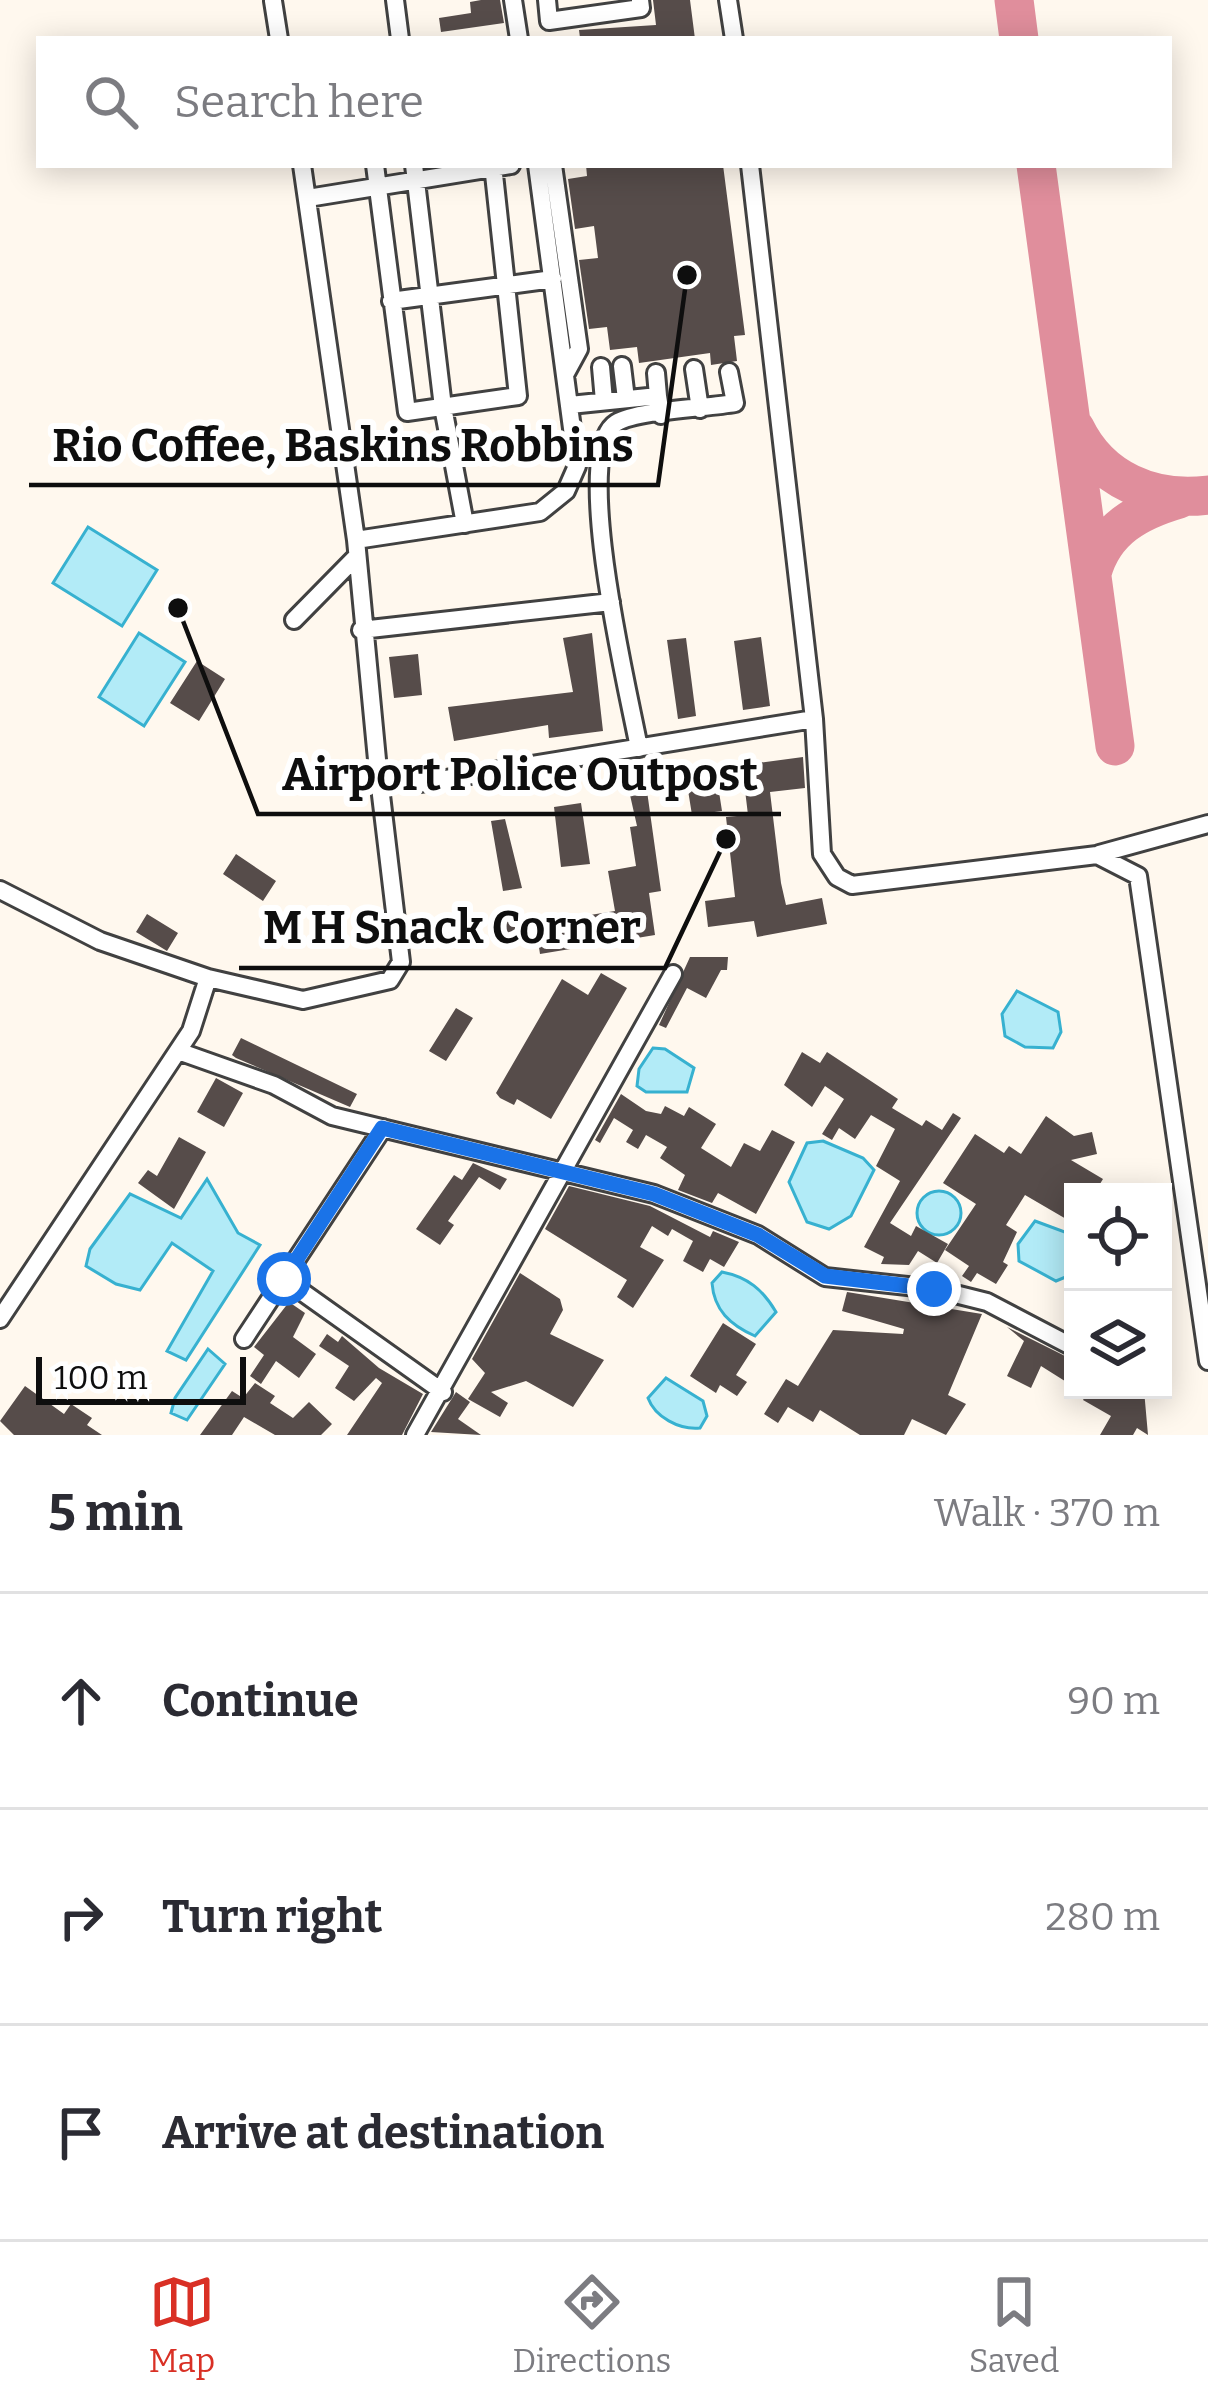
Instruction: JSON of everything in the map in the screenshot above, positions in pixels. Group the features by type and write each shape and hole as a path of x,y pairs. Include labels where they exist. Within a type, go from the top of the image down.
{"street":[{"path":"273,0 279,36"},
{"path":"395,0 400,36"},
{"path":"514,0 519,36"},
{"path":"547,0 549,21 583,8 641,8 640,0"},
{"path":"728,0 734,36"},
{"path":"0,890 100,941 208,978 303,1000 391,980 401,962 355,550 303,168"},
{"path":"375,168 407,412 518,396 500,168"},
{"path":"308,198 378,187 415,173 476,168"},
{"path":"294,620 355,550 554,506 577,466 537,168"},
{"path":"553,168 579,349 566,373"},
{"path":"750,168 814,718 822,854 837,877 852,885 1097,855 1208,824"},
{"path":"415,173 443,407 465,524"},
{"path":"391,301 553,279"},
{"path":"622,366 626,399"},
{"path":"601,368 604,401"},
{"path":"694,369 700,409"},
{"path":"639,748 611,602 596,459 613,424 735,404 729,372"},
{"path":"656,373 661,415"},
{"path":"570,405 658,395"},
{"path":"361,630 611,602"},
{"path":"378,770 421,783 814,718"},
{"path":"1097,855 1138,876 1145,895 1208,1361"},
{"path":"415,1435 673,974"},
{"path":"0,1319 178,1051 208,978"},
{"path":"178,1051 274,1085 332,1117 654,1194 758,1235 825,1276 934,1289 987,1302 1064,1342"},
{"path":"244,1339 382,1128"},
{"path":"284,1279 442,1392"}],"water":[{"path":"88,527 157,570 122,626 53,583"},
{"path":"139,633 185,662 144,726 99,697"},
{"path":"1017,991 1058,1012 1061,1032 1053,1048 1025,1047 1005,1036 1002,1014"},
{"path":"653,1048 665,1049 694,1068 687,1092 646,1092 637,1086 639,1069"},
{"path":"823,1141 863,1158 874,1170 851,1216 829,1229 807,1222 789,1182 807,1143"},
{"path":"207,1179 238,1233 260,1245 186,1360 167,1351 213,1271 172,1243 140,1290 116,1284 86,1266 90,1249 130,1194 181,1218"},
{"path":"939,1191 955,1197 961,1213 955,1229 939,1235 923,1229 917,1213 923,1197"},
{"path":"1035,1221 1064,1232 1064,1278 1056,1281 1019,1261 1018,1244"},
{"path":"722,1272 754,1286 776,1312 755,1336 720,1309 712,1283"},
{"path":"208,1349 225,1364 187,1420 171,1413 175,1398"},
{"path":"666,1378 703,1401 707,1416 700,1428 669,1421 651,1405 648,1398"}],"building":[{"path":"500,0 504,23 441,32 439,18 471,13 470,2"},
{"path":"653,0 690,0 695,36 580,36 579,30 656,25"},
{"path":"586,168 723,168 745,335 734,336 737,361 711,365 710,353 639,363 637,347 610,350 607,327 589,329 579,260 598,258 594,226 575,229 568,179 587,176"},
{"path":"592,633 603,731 549,738 548,725 454,741 448,707 573,692 563,638"},
{"path":"761,637 770,706 743,710 734,641"},
{"path":"686,638 696,716 678,719 667,640"},
{"path":"418,654 422,695 394,698 389,657"},
{"path":"197,661 225,679 199,721 170,703"},
{"path":"803,757 805,788 770,792 781,883 786,905 822,898 827,924 757,937 754,921 708,927 705,901 735,897 726,817 748,815 742,765"},
{"path":"717,779 722,811 692,815 687,784"},
{"path":"647,791 661,891 649,893 655,935 540,954 537,934 503,940 500,921 514,919 515,927 615,911 608,871 636,866 630,827 637,826 630,795"},
{"path":"581,803 590,864 561,867 554,807"},
{"path":"505,819 522,888 503,891 491,821"},
{"path":"236,854 276,881 263,901 223,874"},
{"path":"147,914 178,933 167,951 136,932"},
{"path":"690,957 728,957 727,970 721,970 706,998 687,988 666,1028 659,1025"},
{"path":"601,973 627,988 551,1119 517,1099 514,1105 500,1098 496,1093 562,979 588,995"},
{"path":"456,1008 473,1018 446,1061 429,1051"},
{"path":"241,1038 357,1094 350,1107 236,1058 232,1055"},
{"path":"802,1052 820,1063 827,1052 898,1099 892,1108 922,1126 926,1120 942,1130 953,1113 961,1118 890,1223 911,1236 916,1226 948,1244 937,1263 918,1251 909,1265 881,1264 884,1257 864,1247 900,1181 876,1166 895,1129 871,1115 855,1139 839,1128 832,1140 822,1134 844,1099 825,1086 812,1107 784,1085"},
{"path":"216,1078 243,1093 224,1127 197,1112"},
{"path":"621,1094 646,1111 661,1114 665,1106 684,1116 689,1107 716,1124 701,1148 731,1167 744,1143 760,1151 772,1130 795,1142 756,1214 718,1193 712,1203 678,1190 685,1175 660,1158 667,1147 646,1135 638,1149 626,1142 633,1130 614,1118 600,1143 595,1140"},
{"path":"1046,1116 1074,1136 1092,1132 1097,1154 1071,1160 1103,1179 1101,1183 1064,1183 1064,1218 1025,1195 1006,1225 1017,1232 1003,1262 1008,1265 996,1284 977,1273 971,1282 962,1276 969,1266 945,1250 976,1204 943,1183 975,1134 1004,1153 1009,1146 1021,1154"},
{"path":"179,1137 206,1152 174,1209 138,1183 148,1170 157,1176"},
{"path":"473,1163 507,1179 500,1190 479,1177 448,1221 454,1225 440,1245 416,1229 454,1175 462,1180"},
{"path":"569,1186 650,1206 710,1237 713,1231 739,1242 724,1267 710,1259 703,1272 683,1261 693,1241 672,1229 668,1236 652,1226 640,1247 664,1260 633,1308 617,1297 627,1280 545,1229"},
{"path":"520,1273 560,1299 563,1310 550,1334 604,1360 573,1407 526,1381 491,1392 508,1403 500,1417 468,1399 485,1373 472,1359"},
{"path":"847,1292 982,1314 948,1395 966,1404 946,1435 912,1419 904,1435 860,1435 820,1410 813,1422 788,1407 778,1423 764,1414 786,1379 798,1386 833,1330 903,1334 904,1329 842,1311"},
{"path":"289,1302 305,1313 293,1337 316,1354 299,1378 276,1361 261,1384 250,1376 264,1355 254,1347"},
{"path":"723,1323 756,1344 736,1375 747,1382 737,1396 720,1385 716,1393 690,1376"},
{"path":"1007,1327 1064,1356 1064,1380 1041,1366 1031,1388 1007,1376 1024,1341"},
{"path":"327,1334 338,1342 342,1336 379,1368 423,1394 402,1435 347,1435 382,1383 376,1378 354,1401 335,1388 349,1366 319,1346"},
{"path":"255,1383 275,1396 270,1403 293,1418 309,1402 332,1424 321,1435 275,1435 244,1417 232,1435 200,1435 232,1391 243,1398"},
{"path":"25,1386 64,1414 71,1404 92,1418 87,1425 102,1435 14,1435 0,1421"},
{"path":"456,1392 470,1402 458,1419 481,1435 431,1432"},
{"path":"1145,1399 1148,1435 1137,1428 1133,1435 1100,1435 1111,1416 1083,1400"}],"taxiway":[{"path":"1014,0 1019,36"},
{"path":"1036,168 1115,746"},
{"path":"1075,428 1099,461 1130,484 1168,495 1208,495"},
{"path":"1092,573 1114,533 1150,509 1179,499"}],"place":[{"name":"Rio Coffee, Baskins Robbins","path":"687,275"},
{"name":"Airport Police Outpost","path":"178,608"},
{"name":"M H Snack Corner","path":"726,839"}],"route":[{"path":"284,1279 382,1128 654,1194 758,1235 825,1276 934,1289"}]}
